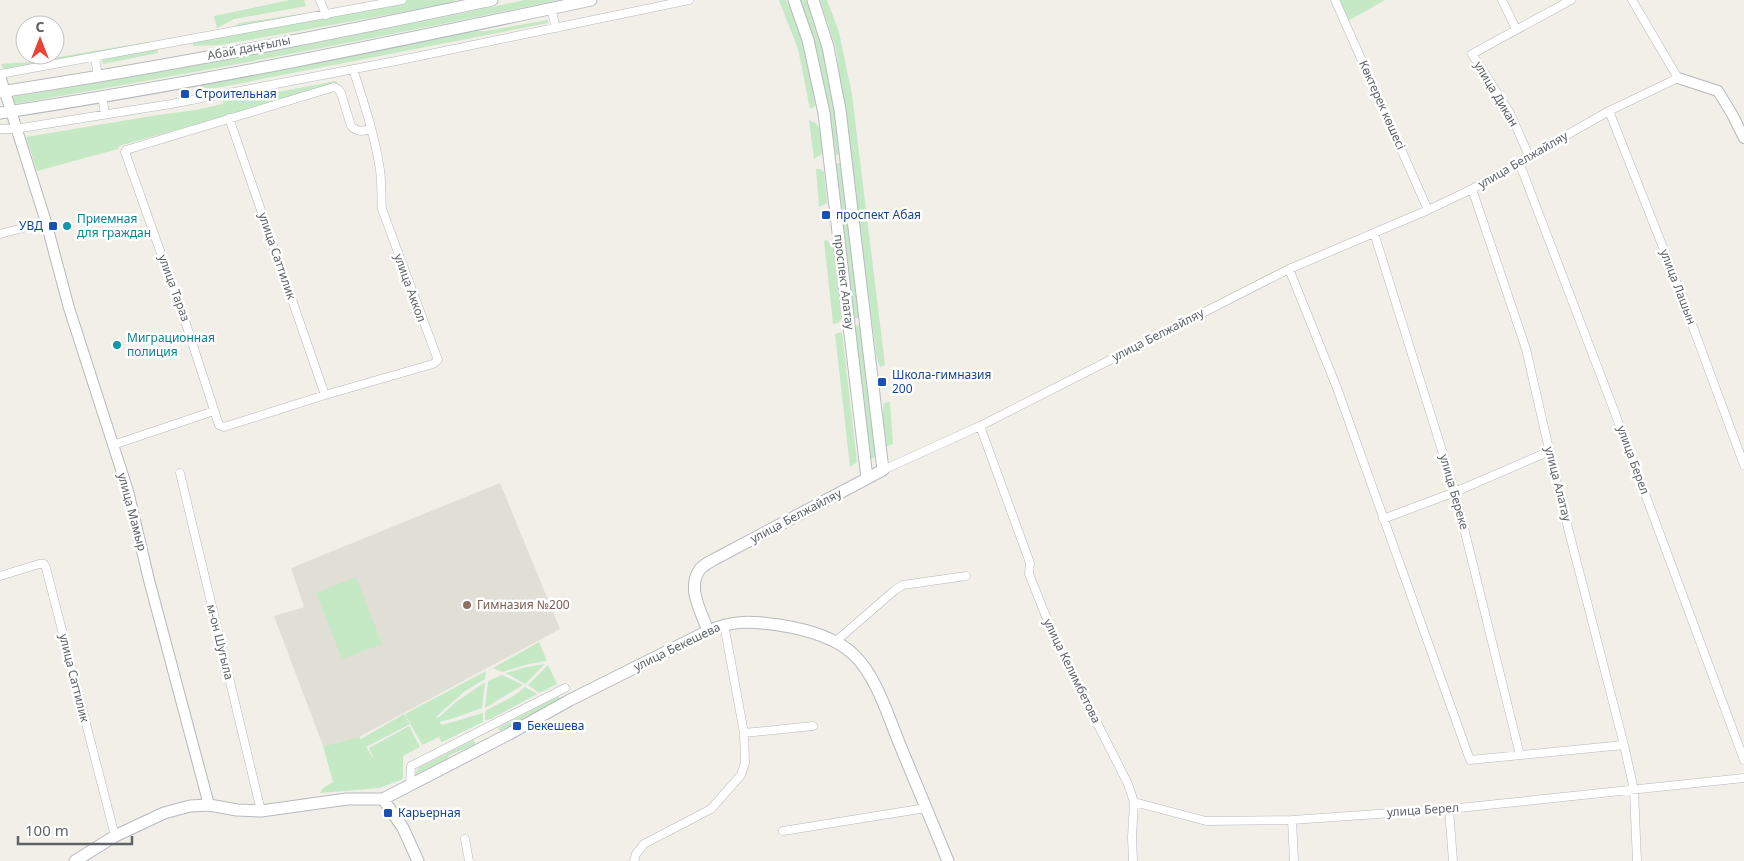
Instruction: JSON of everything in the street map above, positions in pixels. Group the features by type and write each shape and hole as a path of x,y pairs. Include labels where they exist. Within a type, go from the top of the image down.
{"main road":[{"name":"Абай даңғылы","path":"2,92 379,24 492,0"},
{"path":"5,112 393,42 591,0"},
{"name":"проспект Алатау","path":"793,0 801,18 816,73 824,113 867,478"},
{"name":"проспект Алатау","path":"815,4 828,47 840,110 882,470"},
{"path":"829,162 846,158"},
{"path":"850,324 865,320"},
{"name":"улица Белжайляу","path":"708,631 695,593 694,582 700,569 713,560 882,470"},
{"name":"улица Бекешева","path":"383,798 410,786 570,700 724,624 743,622 791,627 811,632 835,642 853,654 867,672 882,701 948,861"},
{"path":"75,861 115,836 174,810 190,806 261,811 347,799 383,798 403,828 418,861"}],"street":[{"path":"320,0 326,15"},
{"path":"0,75 402,0"},
{"path":"0,129 15,129 171,104 353,69 689,0"},
{"name":"Көктерек көшесі","path":"1335,0 1428,210"},
{"path":"1502,0 1516,29"},
{"name":"улица Дикан","path":"1529,156 1510,113 1472,54 1571,0"},
{"path":"1632,0 1678,78 1718,91 1744,138"},
{"path":"551,8 556,28"},
{"path":"95,58 98,76"},
{"path":"229,118 334,87 338,88 341,93 351,126 358,131 365,131 371,128 353,69"},
{"name":"улица Мамыр","path":"0,75 5,112 15,129 46,222 69,308 128,491 149,580 209,806"},
{"name":"улица Белжайляу","path":"882,470 980,426 1289,269 1428,210 1472,188 1609,111 1678,78"},
{"path":"102,96 105,114"},
{"name":"улица Лашын","path":"1609,111 1670,265 1744,465"},
{"name":"улица Тараз","path":"229,118 128,148 125,152 186,324 214,411 219,425 224,427 325,395"},
{"name":"улица Саттилик","path":"229,118 325,395"},
{"name":"улица Аккол","path":"325,395 433,364 438,360 382,209 380,176 371,128"},
{"name":"улица Берел","path":"1519,162 1616,414 1744,760"},
{"name":"улица Алатау","path":"1472,188 1526,349 1624,745 1633,786 1637,861"},
{"path":"0,234 46,222"},
{"name":"улица Береке","path":"1374,233 1455,492 1520,755"},
{"path":"1289,269 1337,388 1470,760 1624,745"},
{"path":"113,445 214,411"},
{"name":"улица Келимбетова","path":"980,426 1030,563 1029,574 1056,644 1128,784 1134,802 1133,861"},
{"path":"1383,519 1455,492 1550,451"},
{"name":"м-он Шугыла","path":"180,473 261,811"},
{"name":"улица Саттилик","path":"0,576 39,564 44,564 46,568 115,836"},
{"path":"835,642 903,585 966,576"},
{"path":"634,861 636,854 644,844 711,809 741,775 745,763 744,732 724,624"},
{"path":"410,786 411,766 565,688"},
{"path":"744,732 813,726"},
{"name":"улица Берел","path":"1134,802 1206,821 1292,820 1449,809 1633,786 1744,778"},
{"path":"783,831 926,808"},
{"path":"1449,809 1453,861"},
{"path":"1292,820 1294,861"},
{"path":"465,840 469,861"}],"shaded area":[{"path":"500,483 560,629 359,737 323,746 274,616 304,607 291,568"}],"green space":[{"path":"290,0 304,0 306,6 234,19 217,28 214,16"},
{"path":"409,0 456,0 447,4 221,45 193,46 193,42"},
{"path":"525,0 558,0 287,55 14,104 13,97 269,51"},
{"path":"779,0 786,0 805,52 812,81 815,106 810,109 798,49"},
{"path":"799,0 808,0 820,37 833,95 839,155 834,155"},
{"path":"820,0 827,0 839,32 852,95 885,365 880,367 877,359 836,49"},
{"path":"1338,0 1385,0 1346,22"},
{"path":"313,12 308,16 226,30 240,23"},
{"path":"548,20 548,23 201,91 200,85 452,32 485,31"},
{"path":"147,42 155,43 65,60 65,56"},
{"path":"157,48 158,53 103,64 102,61 105,58"},
{"path":"1,64 40,65 14,70 3,69"},
{"path":"336,81 338,84 37,171 26,137 196,110 223,104 223,99 233,96 252,97"},
{"path":"809,120 816,123 821,132 822,154 814,159"},
{"path":"840,163 843,165 861,315 859,318 853,316 835,164"},
{"path":"816,169 824,172 827,203 819,207"},
{"path":"827,240 837,253 842,312 838,323 833,324 824,241"},
{"path":"860,325 862,328 876,456 868,461 854,329 855,326"},
{"path":"842,332 857,462 850,467 835,334"},
{"path":"890,402 893,444 886,447 882,420 884,403"},
{"path":"356,577 382,644 342,659 316,593"},
{"path":"539,642 547,661 528,664 502,672 493,668"},
{"path":"545,664 525,684 506,673 527,667"},
{"path":"548,665 557,684 539,693 528,685"},
{"path":"486,671 485,679 465,691 437,716 438,718 456,702 485,682 482,708 439,722 442,725 483,713 483,722 442,742 439,738 441,736 422,745 405,714"},
{"path":"502,675 523,685 485,708 488,681"},
{"path":"525,687 537,694 491,719 485,719 485,711 515,695"},
{"path":"557,697 564,699 501,731 498,728"},
{"path":"404,714 410,724 366,747 375,761 369,748 409,726 420,747 403,756 403,779 379,788 320,793 323,788 333,782 323,746 359,737 361,739"},
{"path":"473,740 476,744 451,754 448,756 449,758 415,775 418,768"}],"place":[{"name":"Строительная","path":"185,94"},
{"name":"проспект Абая","path":"826,215"},
{"name":"УВД","path":"53,226"},
{"name":"Приемная для граждан","path":"67,226"},
{"name":"Миграционная полиция","path":"117,345"},
{"name":"Школа-гимназия 200","path":"882,382"},
{"name":"Гимназия №200","path":"467,605"},
{"name":"Бекешева","path":"517,726"},
{"name":"Карьерная","path":"388,813"}]}
